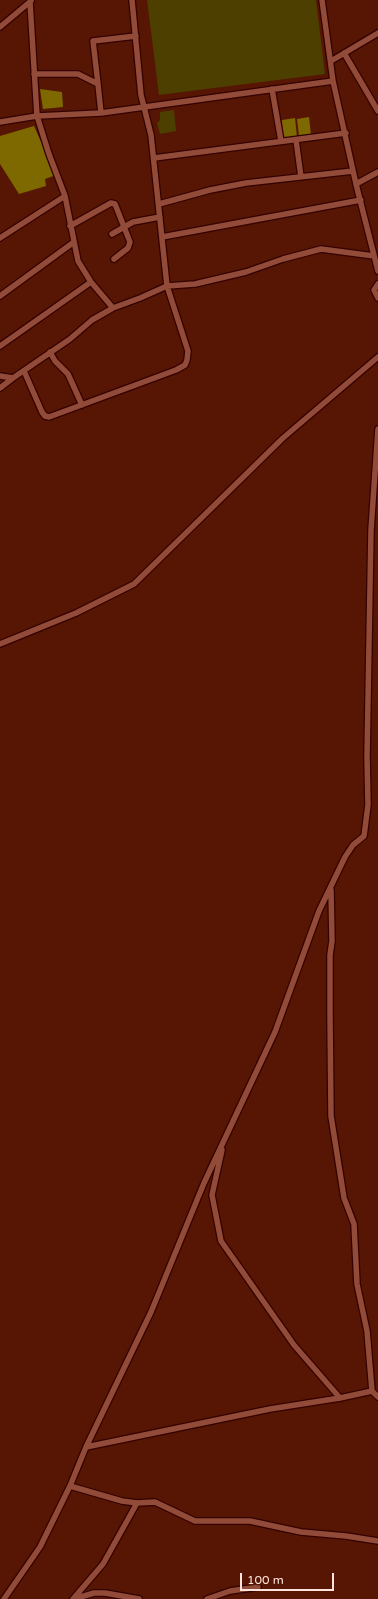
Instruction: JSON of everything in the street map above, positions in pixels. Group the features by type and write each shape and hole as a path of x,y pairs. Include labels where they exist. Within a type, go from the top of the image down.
{"street":[{"path":"24,371 44,416 49,417 176,370 185,365 188,356 188,351 167,286 154,158 150,128 143,108 132,0"},
{"path":"322,0 333,81 346,133 356,184 378,271"},
{"path":"0,27 32,1"},
{"path":"32,1 37,116 49,154 65,196 78,262 91,282 113,308"},
{"path":"331,60 378,32"},
{"path":"101,113 93,41 136,36"},
{"path":"344,53 378,111"},
{"path":"34,74 78,74 98,84"},
{"path":"0,122 37,116 101,113 143,108 333,81"},
{"path":"272,89 281,142"},
{"path":"154,158 346,133"},
{"path":"296,140 301,177"},
{"path":"159,204 210,190 246,183 353,171"},
{"path":"356,184 378,172"},
{"path":"0,238 65,196"},
{"path":"162,237 361,200"},
{"path":"70,226 112,203 115,205 130,244 114,259"},
{"path":"112,234 124,226 160,217"},
{"path":"0,296 74,242"},
{"path":"0,388 92,320 113,308 167,286 195,284 246,272 283,259 321,250 374,256"},
{"path":"0,346 91,282"},
{"path":"378,284 374,290 378,298"},
{"path":"50,352 56,363 68,374 82,405"},
{"path":"0,644 76,613 134,584 283,438 378,357"},
{"path":"0,376 13,378"},
{"path":"4,1599 40,1547 70,1486 86,1447 151,1312 204,1183 275,1032 319,911 353,845 364,836 368,805 367,756 371,538 378,428"},
{"path":"331,890 331,1116 344,1198 354,1224 357,1284 367,1331 372,1391 378,1397"},
{"path":"224,1141 212,1195 221,1242 294,1345 340,1398"},
{"path":"86,1447 270,1408 340,1398 372,1391"},
{"path":"70,1486 122,1501 137,1503 155,1502 195,1521 250,1521 301,1532 346,1536 378,1541"},
{"path":"74,1599 103,1564 137,1503"},
{"path":"207,1599 230,1591 258,1588"},
{"path":"74,1599 94,1593 106,1593 139,1599"}],"shaded area":[{"path":"147,0 316,0 325,74 159,95"},
{"path":"40,89 62,92 63,107 43,109"},
{"path":"174,110 176,131 160,134 157,123 160,120 160,112"},
{"path":"309,117 311,135 299,136 297,119"},
{"path":"295,118 297,137 283,138 282,120"},
{"path":"34,126 56,175 45,179 46,186 19,194 0,164 0,136"}]}
